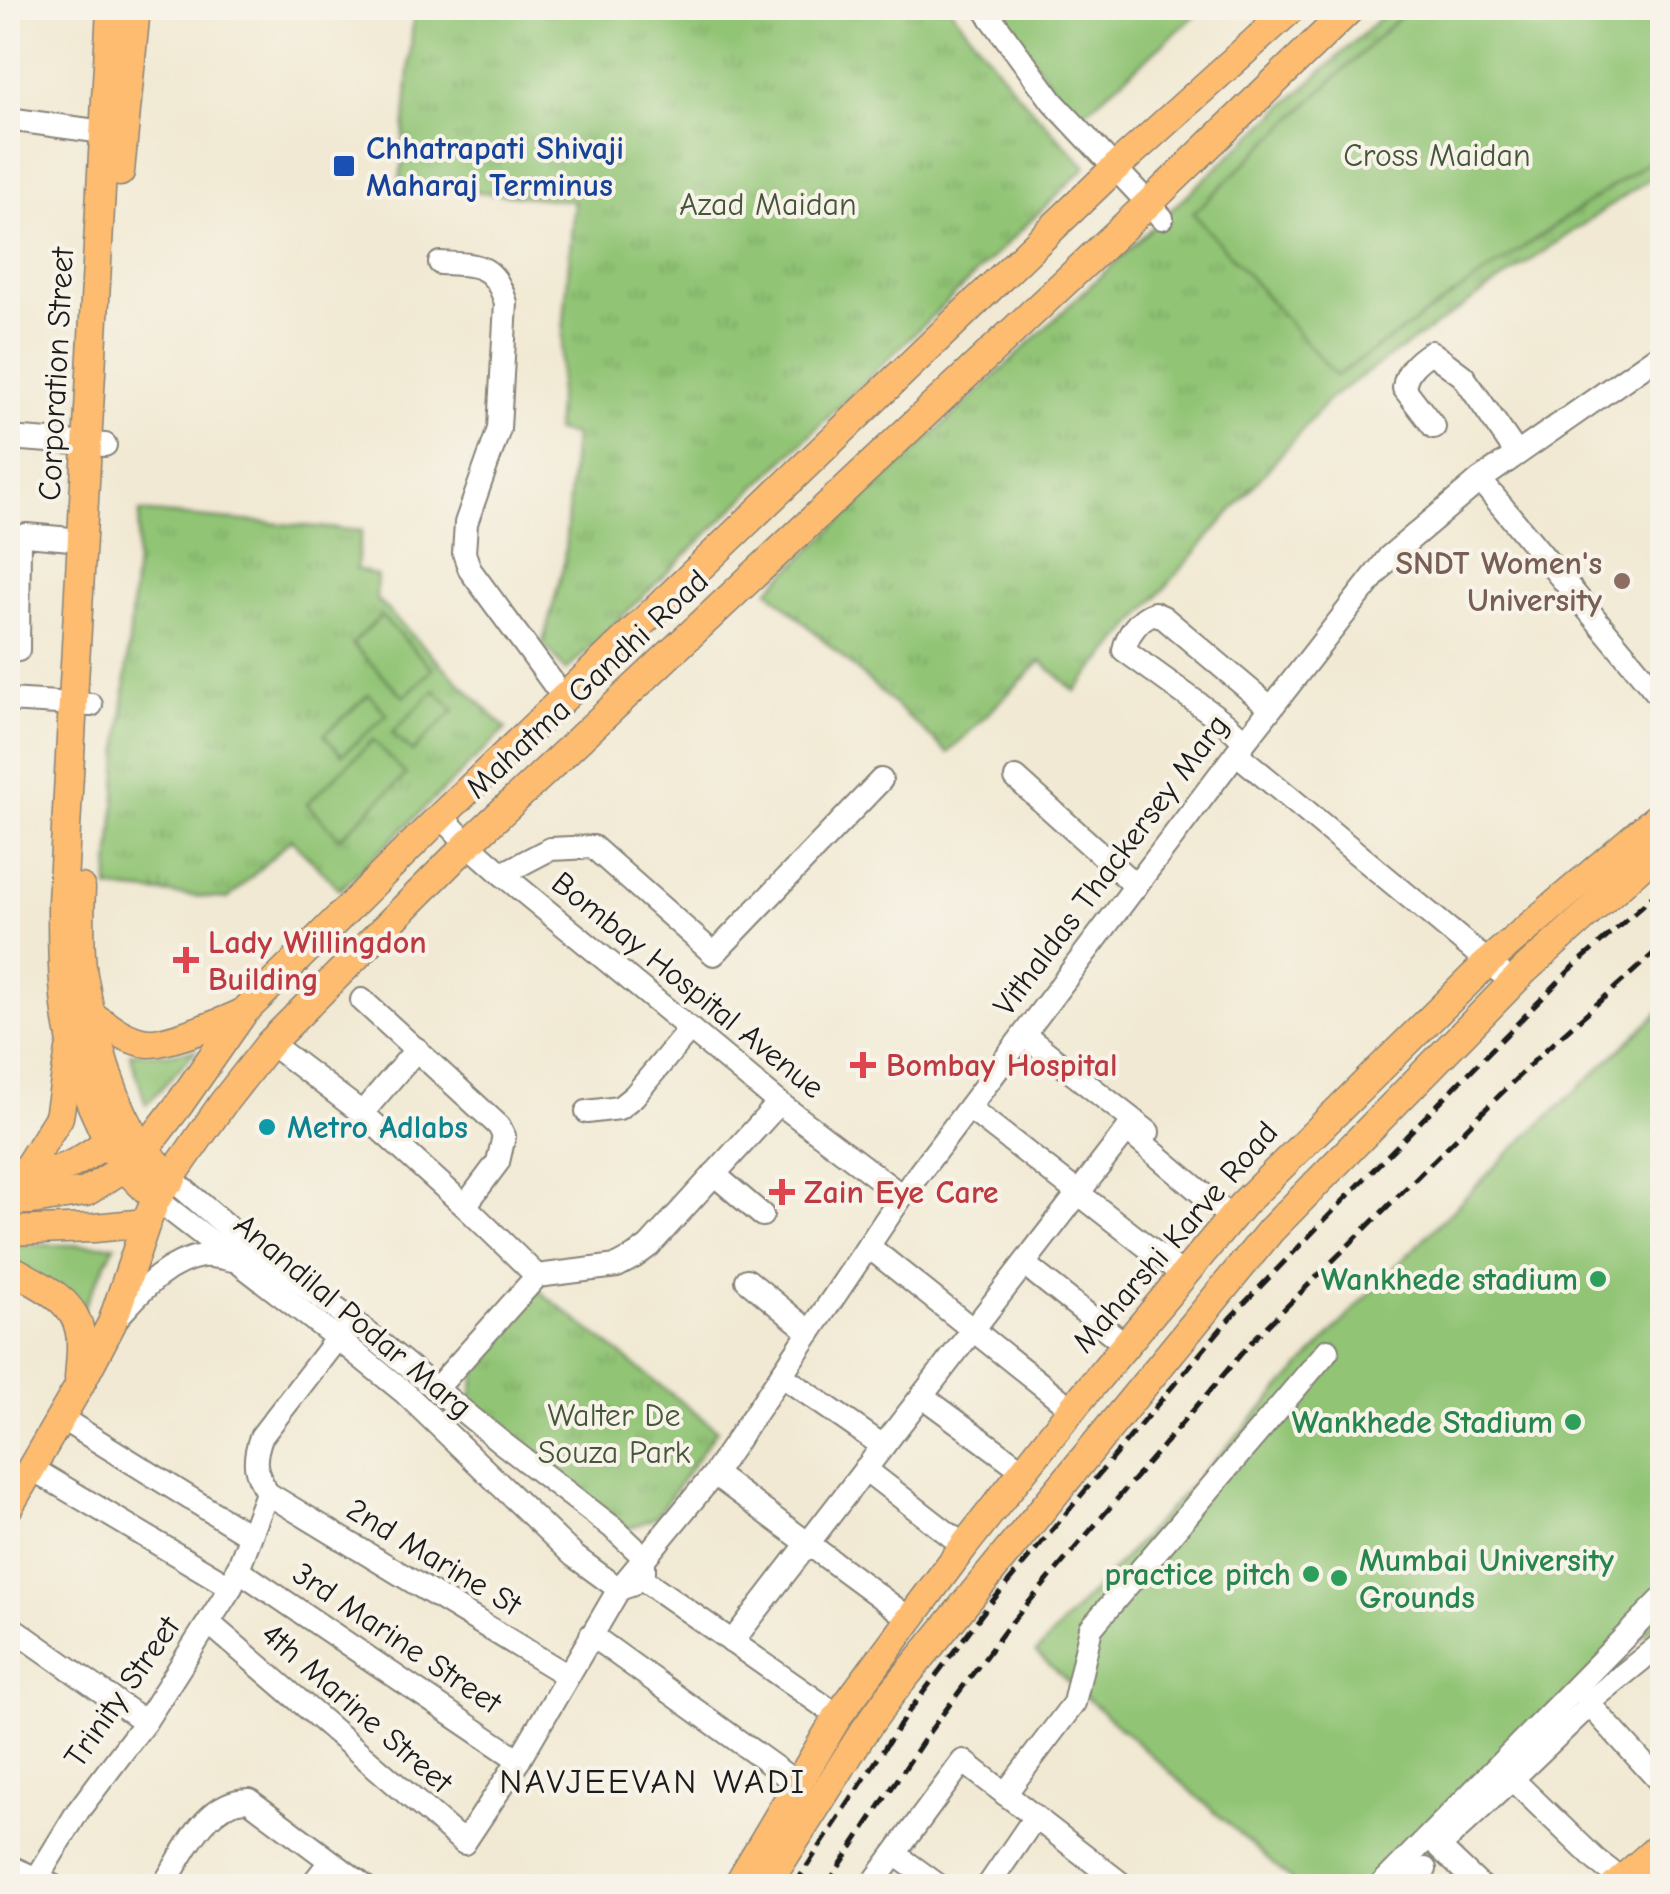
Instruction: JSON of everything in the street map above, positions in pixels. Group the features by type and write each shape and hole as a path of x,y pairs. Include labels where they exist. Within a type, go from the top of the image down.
{"main road":[{"name":"Corporation Street","path":"111,8 114,133 82,704 62,902 62,978 71,1044 86,1094 108,1141 134,1158"},
{"name":"Corporation Street","path":"114,133 136,8"},
{"path":"8,1200 86,1192 134,1158 243,1013 441,816 1116,168 1292,8"},
{"name":"Mahatma Gandhi Road","path":"8,1508 112,1323 158,1200 232,1090 270,1043 468,844 1080,267 1156,210 1351,8"},
{"name":"Corporation Street","path":"96,444 82,540 83,976 134,1158 158,1200"},
{"name":"Maharshi Karve Road","path":"737,1886 838,1716 964,1546 1182,1274 1237,1212 1489,961 1662,813"},
{"path":"766,1886 891,1694 1272,1230 1512,982 1662,847"},
{"path":"91,1015 121,1034 150,1044 243,1013"},
{"path":"15,1180 59,1116 71,1044"},
{"path":"15,1180 80,1162 108,1141"},
{"path":"8,1231 94,1228 158,1200"},
{"path":"8,1267 60,1298 77,1321 81,1342 78,1388"},
{"path":"838,1716 862,1734"},
{"path":"1619,1883 1662,1844"}],"street":[{"path":"984,8 1053,102 1156,210"},
{"path":"8,120 114,133"},
{"path":"440,263 479,266 494,276 506,304 500,429 466,523 464,553 470,570 564,698"},
{"path":"1434,426 1404,388 1405,378 1416,362 1430,352 1463,376 1516,454"},
{"name":"Vithaldas Thackersey Marg","path":"644,1569 714,1474 902,1196 1389,557 1480,480 1662,354"},
{"path":"8,438 96,444"},
{"path":"1480,480 1662,699"},
{"path":"18,650 19,539 26,535 82,540"},
{"path":"1271,708 1154,612 1135,628 1125,644 1124,650 1130,656 1225,723 1241,747 1512,982"},
{"path":"8,700 82,704"},
{"path":"1016,778 1136,886"},
{"path":"502,874 550,849 593,848 714,954 881,780"},
{"name":"Bombay Hospital Avenue","path":"441,816 502,874 779,1103 902,1196"},
{"path":"362,1000 418,1049 504,1136 498,1162 465,1206"},
{"path":"588,1112 619,1108 634,1096 690,1029"},
{"path":"1024,1034 1237,1212"},
{"path":"270,1043 362,1114 538,1276"},
{"path":"362,1114 418,1049"},
{"path":"436,1390 538,1276 616,1266 649,1246 779,1103"},
{"path":"969,1108 1182,1274"},
{"path":"732,1642 1127,1130 1237,1212"},
{"path":"714,1174 762,1215"},
{"name":"Anandilal Podar Marg","path":"158,1200 237,1260 436,1390 612,1526 644,1569 732,1642 838,1716"},
{"name":"Anandilal Podar Marg","path":"158,1200 244,1241 344,1329 405,1394 574,1556 618,1589"},
{"path":"868,1246 1072,1409"},
{"path":"112,1323 149,1282 176,1264 206,1255 237,1260"},
{"path":"1024,1264 1126,1345"},
{"path":"747,1280 810,1332"},
{"path":"266,1494 256,1473 255,1454 261,1437 344,1329"},
{"path":"1004,1794 1074,1703 1091,1628 1328,1350"},
{"path":"781,1375 883,1446"},
{"path":"922,1396 1024,1471"},
{"path":"61,1418 249,1535"},
{"name":"3rd Marine Street","path":"31,1468 234,1578 519,1760"},
{"path":"865,1469 964,1546"},
{"path":"714,1474 910,1619"},
{"name":"Trinity Street","path":"39,1884 78,1812 145,1722 208,1623 234,1578 266,1494"},
{"name":"2nd Marine St","path":"266,1494 568,1676"},
{"path":"519,1760 618,1589 644,1569"},
{"path":"1380,1886 1662,1599"},
{"name":"4th Marine Street","path":"208,1623 464,1843 519,1760"},
{"path":"8,1625 145,1722"},
{"path":"591,1635 798,1784"},
{"path":"1662,1643 1588,1703 1662,1784"},
{"path":"1584,1710 1512,1779 1619,1883"},
{"path":"871,1886 963,1760 1124,1886"},
{"path":"1480,1886 1439,1847 1508,1783"},
{"path":"163,1886 209,1816 237,1800 249,1800 364,1886"},
{"path":"988,1886 1035,1816"},
{"path":"894,1854 939,1886"},
{"path":"310,1886 330,1862"},
{"path":"9,1866 39,1884"},
{"path":"1408,1886 1426,1869"}],"green space":[{"name":"Azad Maidan","path":"414,8 950,8 1017,93 1086,167 566,671 543,643 564,564 574,435 555,431 574,201 400,184"},
{"path":"996,8 1204,8 1079,117"},
{"name":"Cross Maidan","path":"1391,8 1662,8 1662,170 1330,398 1075,691 1041,661 948,753 768,590"},
{"path":"1409,8 1662,8 1662,152 1336,376 1193,213"},
{"path":"140,512 362,531 356,569 377,576 376,599 506,729 340,890 291,839 228,899 108,888"},
{"path":"381,616 433,669 404,697 352,644"},
{"path":"435,690 454,710 412,752 392,733"},
{"path":"369,694 387,715 342,755 324,735"},
{"path":"373,740 406,775 340,838 307,804"},
{"name":"Mumbai University Grounds","path":"1662,1010 1662,1620 1600,1669 1394,1886 1298,1886 1036,1653 1361,1302 1505,1157"},
{"path":"196,1050 146,1105 130,1053"},
{"path":"8,1245 115,1245 80,1314 8,1259"},
{"name":"Walter De Souza Park","path":"537,1289 717,1430 656,1517 628,1529 470,1401 477,1367"}],"railway":[{"path":"794,1886 907,1714 985,1610 1230,1318 1569,971 1662,888"},
{"path":"826,1886 930,1731 1006,1629 1254,1339 1544,1051 1662,946"}],"place":[{"name":"Chhatrapati Shivaji Maharaj Terminus","path":"344,166"},
{"name":"SNDT Women's University","path":"1622,581"},
{"name":"Lady Willingdon Building","path":"186,960"},
{"name":"Bombay Hospital","path":"863,1065"},
{"name":"Metro Adlabs","path":"267,1127"},
{"name":"Zain Eye Care","path":"782,1192"},
{"name":"Wankhede stadium","path":"1598,1279"},
{"name":"Wankhede Stadium","path":"1573,1422"},
{"name":"practice pitch","path":"1311,1574"},
{"name":"Mumbai University Grounds","path":"1339,1578"}],"district":[{"name":"NAVJEEVAN WADI","path":"653,1781"}]}
